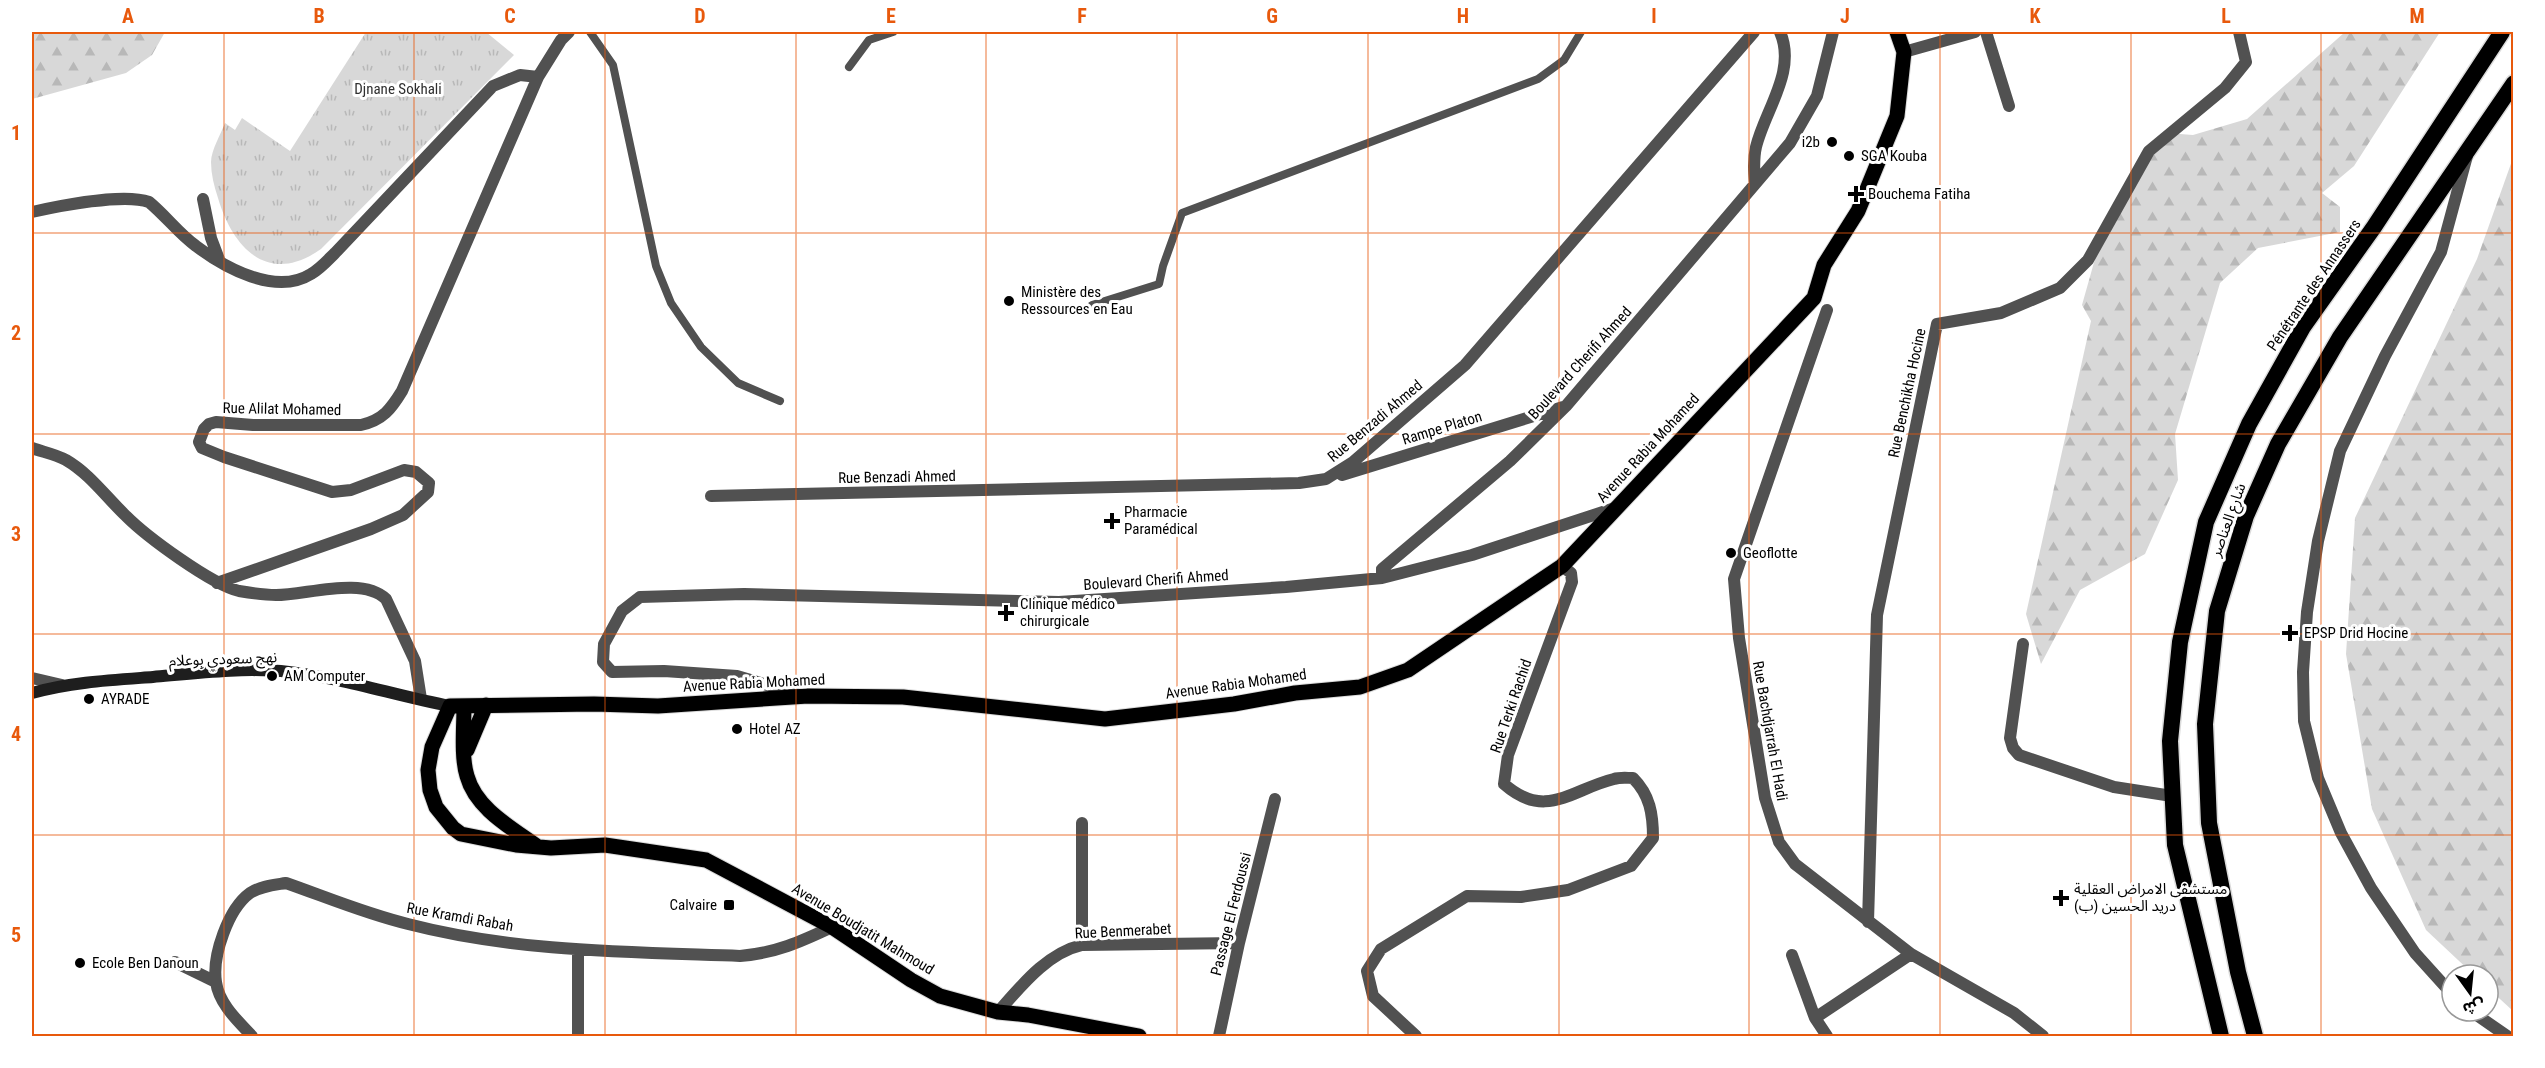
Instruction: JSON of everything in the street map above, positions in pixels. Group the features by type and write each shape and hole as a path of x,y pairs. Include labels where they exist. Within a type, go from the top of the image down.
{"highway":[{"name":"Pénétrante des Annassers","path":"2221,1036 2175,844 2170,741 2180,642 2206,522 2249,424 2304,327 2374,227 2502,32"},
{"name":"شارع العناصر","path":"2255,1036 2238,972 2209,823 2205,724 2217,611 2246,516 2278,444 2340,337 2514,83"}],"main road":[{"name":"Avenue Rabia Mohamed","path":"457,706 658,706 807,696 903,697 1105,719 1234,704 1295,693 1360,687 1408,670 1562,566 1814,298 1824,265 1858,211 1896,116 1904,52 1897,32"},
{"name":"نهج سعودي بوعلام","path":"32,693 62,685 184,674 260,671 290,672 356,682 457,706"},
{"path":"465,754 486,705"},
{"path":"457,706 465,754 466,776 484,805 538,847"},
{"path":"457,706 435,737 428,770 430,790 436,807 461,834 495,843 538,847"},
{"name":"Avenue Boudjatit Mahmoud","path":"538,847 605,845 706,860 832,927 911,980 940,996 998,1012 1139,1036"}],"street":[{"name":"Rue Alilat Mohamed","path":"217,582 371,529 403,515 428,492 429,483 416,472 404,470 351,490 332,492 224,457 202,448 199,442 204,429 216,422 253,425 362,425 373,423 387,414 402,391 538,77 561,40 570,32"},
{"name":"Rue Benzadi Ahmed","path":"711,496 1299,483 1326,479 1353,462 1465,365 1754,32"},
{"path":"1755,184 1754,160 1757,145 1777,94 1785,61 1785,45 1780,32"},
{"name":"Boulevard Cherifi Ahmed","path":"807,696 737,676 664,671 612,672 603,662 603,644 622,611 640,597 744,594 1059,602 1286,587 1382,578 1382,569 1510,461 1566,406 1790,143 1817,96 1833,32"},
{"path":"1904,52 1975,32"},
{"path":"1986,32 2009,106"},
{"name":"Rue Benchikha Hocine","path":"1868,922 1877,615 1936,324 2001,313 2060,288 2088,260 2150,152 2225,88 2246,62 2239,32"},
{"path":"32,212 123,198 140,199 149,202 194,245 220,262 245,274 270,281 293,280 310,275 379,209 493,86 520,75 538,77"},
{"path":"2440,981 2415,953 2371,888 2341,833 2318,778 2304,721 2303,672 2307,612 2318,541 2340,451 2385,356 2441,252 2469,149"},
{"path":"203,199 211,238 220,262"},
{"name":"Rue Bachdjarrah El Hadi","path":"1827,310 1734,579 1739,638 1765,798 1779,842 1795,864 1911,954 2014,1013 2043,1036"},
{"name":"Rampe Platon","path":"1326,479 1566,406"},
{"path":"32,448 57,456 81,470 149,536 217,582 238,590 267,594 354,587 379,592 386,599 415,661 421,699"},
{"path":"1382,578 1472,555 1619,507"},
{"name":"Rue Terki Rachid","path":"1416,1036 1373,996 1367,971 1381,949 1467,896 1521,897 1568,891 1631,866 1653,838 1651,812 1645,790 1633,778 1615,778 1567,798 1549,801 1517,795 1504,784 1508,755 1572,582 1571,573 1562,566"},
{"path":"2023,644 2010,738 2013,748 2019,755 2114,787 2172,796"},
{"path":"32,678 62,685"},
{"name":"Passage El Ferdoussi","path":"1218,1036 1275,799"},
{"path":"1082,823 1082,945"},
{"name":"Rue Kramdi Rabah","path":"216,982 225,927 237,906 250,893 266,886 286,883 406,924 578,951 740,956 764,954 785,948 832,927"},
{"name":"Rue Benmerabet","path":"998,1012 1024,982 1067,948 1082,945 1239,943"},
{"path":"578,951 578,1036"},
{"path":"1815,1018 1911,954"},
{"path":"1791,955 1815,1018 1827,1036"},
{"path":"175,962 216,982 221,997 231,1014 252,1036"},
{"path":"2488,1023 2507,1036"}],"lane":[{"path":"590,32 613,65 656,266 671,303 701,347 738,383 780,401"},
{"path":"849,68 869,40 893,32"},
{"path":"1092,305 1159,284 1182,213 1538,79 1564,60 1581,32"}],"green space":[{"path":"32,32 165,32 152,55 126,73 32,99"},
{"name":"Djnane Sokhali","path":"366,32 486,32 514,55 321,249 302,260 285,264 270,263 243,246 233,233 214,184 211,157 214,147 225,123 235,130 242,118 290,151"},
{"path":"2345,32 2440,32 2354,166 2322,193 2340,207 2340,232 2258,248 2220,283 2175,434 2178,480 2145,554 2080,590 2041,664 2026,614 2091,321 2082,305 2104,227 2167,133 2193,135 2247,119"},
{"path":"2513,158 2513,1011 2500,999 2500,963 2461,963 2426,930 2372,809 2346,654 2355,518 2477,259"}],"place":[{"name":"i2b","path":"1832,142"},
{"name":"SGA Kouba","path":"1849,156"},
{"name":"Bouchema Fatiha","path":"1856,194"},
{"name":"Ministère des Ressources en Eau","path":"1009,301"},
{"name":"Pharmacie Paramédical","path":"1112,521"},
{"name":"Geoflotte","path":"1731,553"},
{"name":"Clinique médico chirurgicale","path":"1006,613"},
{"name":"EPSP Drid Hocine","path":"2290,633"},
{"name":"AM Computer","path":"272,676"},
{"name":"AYRADE","path":"89,699"},
{"name":"Hotel AZ","path":"737,729"},
{"name":"مستشفى الامراض العقلية دريد الحسين (ب)","path":"2061,898"},
{"name":"Calvaire","path":"729,905"},
{"name":"Ecole Ben Danoun","path":"80,963"}]}
